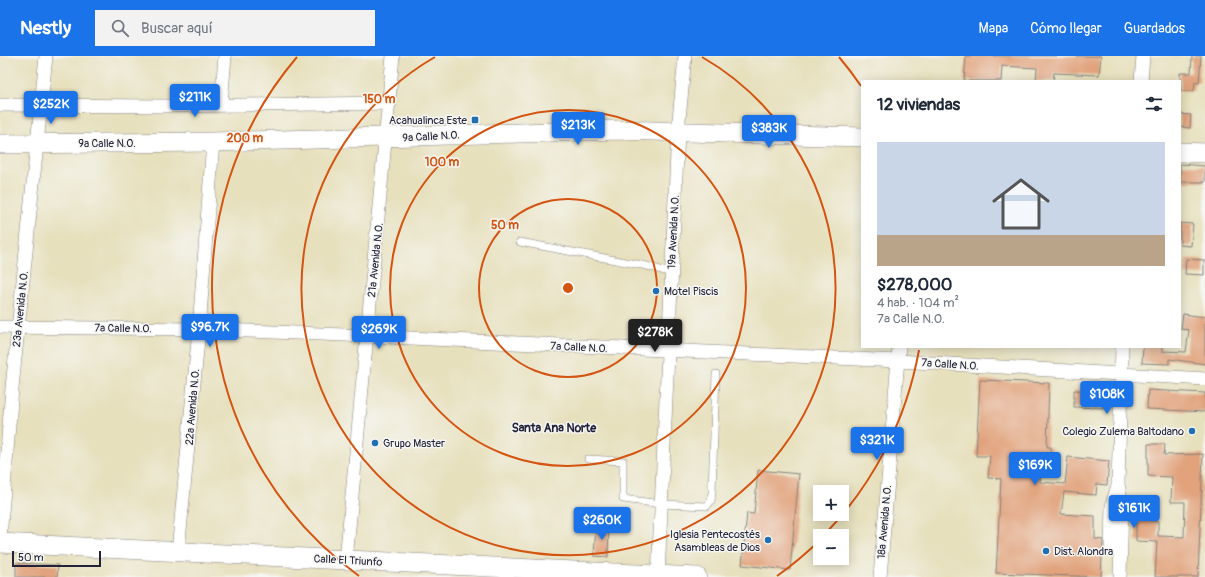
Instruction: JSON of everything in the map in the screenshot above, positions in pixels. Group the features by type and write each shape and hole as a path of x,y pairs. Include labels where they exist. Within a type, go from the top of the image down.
{"street":[{"name":"23a Avenida N.O.","path":"0,538 18,327 46,56"},
{"path":"221,105 225,56"},
{"name":"21a Avenida N.O.","path":"346,560 394,56"},
{"name":"19a Avenida N.O.","path":"658,576 678,131 684,56"},
{"path":"1141,80 1143,56"},
{"path":"0,105 390,103"},
{"name":"9a Calle N.O.","path":"0,144 213,142 617,130 861,137"},
{"name":"22a Avenida N.O.","path":"178,552 199,329 213,142"},
{"path":"1181,152 1205,153"},
{"name":"7a Calle N.O.","path":"0,327 199,329 368,336 898,361 1205,379"},
{"name":"18a Avenida N.O.","path":"880,577 899,348"},
{"path":"1120,577 1122,504 1118,484 1122,348"},
{"path":"1111,577 1112,505 1118,484"},
{"name":"Calle El Triunfo","path":"0,543 346,560 509,572 697,577"}],"lane":[{"path":"520,242 647,266 671,273"},
{"path":"588,459 623,461 623,499 661,504 707,506 711,501 716,374"}],"building":[{"path":"966,56 1101,56 1099,75 1054,73 1053,80 1036,80 1037,68 1002,66 1001,80 964,80"},
{"path":"1192,56 1201,56 1199,83 1195,82 1194,91 1181,91 1180,73 1191,73"},
{"path":"1181,114 1191,115 1190,128 1181,127"},
{"path":"1181,164 1205,166 1205,182 1181,182"},
{"path":"1181,223 1193,224 1191,246 1181,245"},
{"path":"1186,259 1204,260 1204,275 1185,274"},
{"path":"1183,314 1205,317 1205,364 1169,359 1169,364 1142,363 1143,348 1162,348 1162,351 1186,352 1189,330 1181,329"},
{"path":"980,380 1049,383 1047,447 1051,447 1051,459 1041,459 1040,482 1065,484 1068,457 1109,461 1107,485 1097,484 1096,495 1064,492 1061,514 1095,516 1095,539 1103,540 1101,577 996,573 1001,479 988,478 990,456 976,456"},
{"path":"1074,390 1104,391 1103,408 1074,407"},
{"path":"1148,390 1205,393 1205,412 1147,409"},
{"path":"1148,444 1165,444 1164,455 1203,454 1198,577 1155,577 1157,542 1136,541 1136,499 1149,499 1150,521 1158,521 1158,536 1184,537 1185,502 1171,502 1172,477 1148,476"},
{"name":"Iglesia Pentecostés Asambleas de Dios","path":"758,470 799,474 790,570 742,565 747,513 754,514"},
{"path":"596,525 609,525 608,557 594,556"},
{"path":"16,563 58,565 57,577 16,577"}],"place":[{"name":"Acahualinca Este","path":"475,120"},
{"name":"Motel Piscis","path":"656,291"},
{"name":"Colegio Zulema Baltodano","path":"1192,431"},
{"name":"Grupo Master","path":"375,443"},
{"name":"Iglesia Pentecostés Asambleas de Dios","path":"768,540"},
{"name":"Dist. Alondra","path":"1046,551"}],"district":[{"name":"Santa Ana Norte","path":"554,428"}]}
